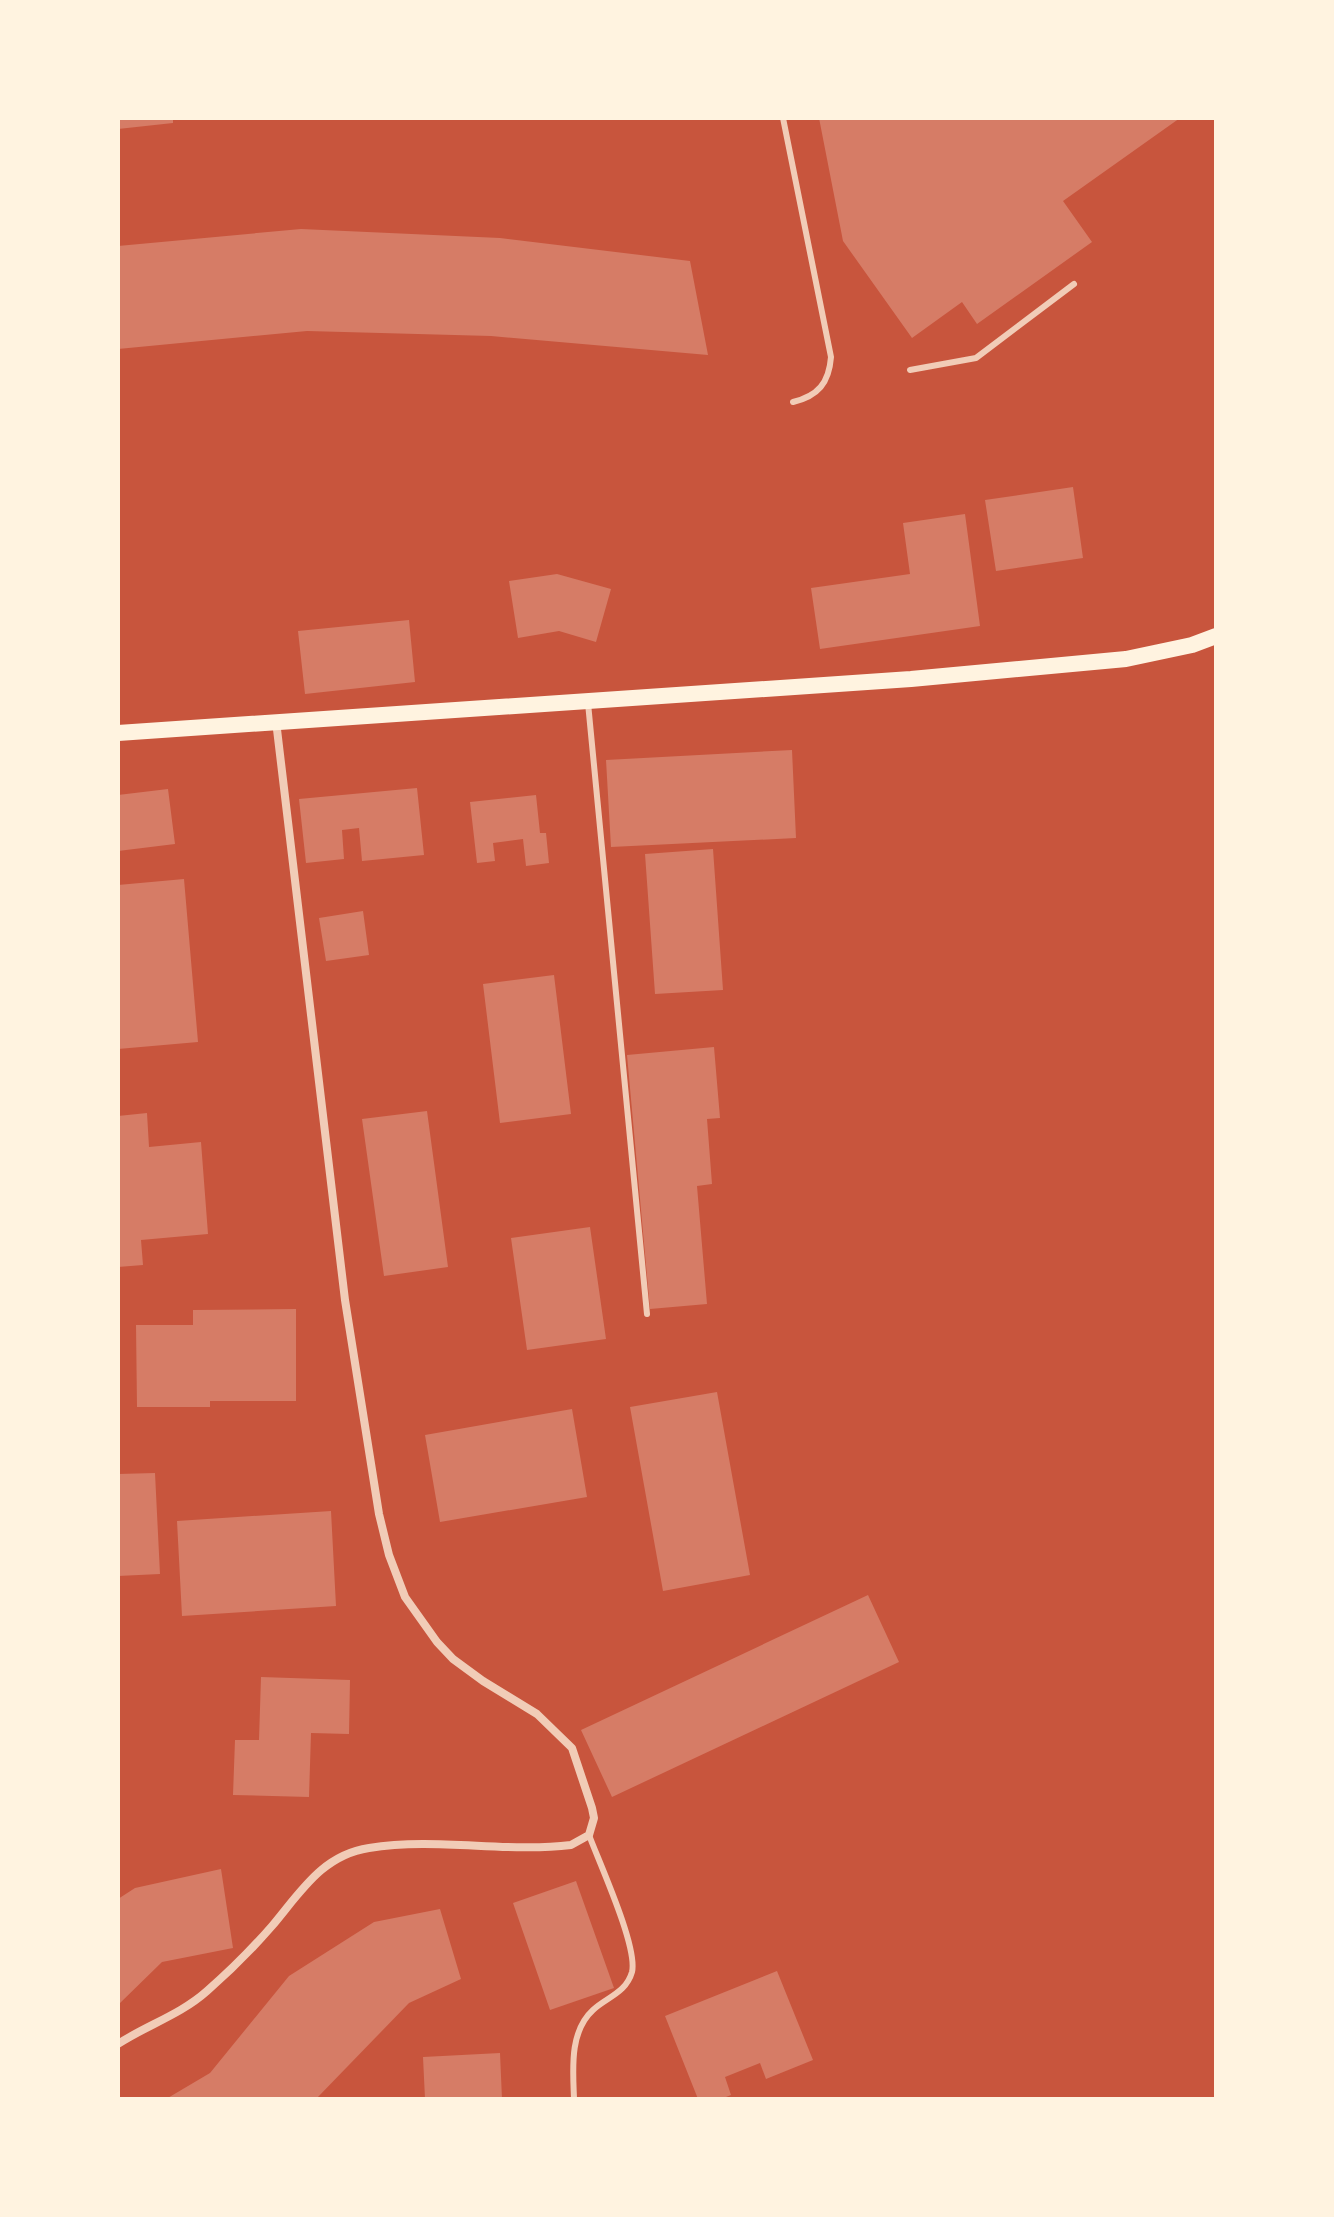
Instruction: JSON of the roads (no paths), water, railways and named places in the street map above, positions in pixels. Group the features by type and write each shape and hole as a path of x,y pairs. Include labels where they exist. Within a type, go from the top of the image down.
{"main road":[{"path":"118,733 911,679 1126,659 1192,645 1216,636"}],"street":[{"path":"118,2044 182,2010 207,1991 249,1952 311,1878 342,1856 368,1848 397,1845 562,1846 581,1842 589,1835 594,1818 572,1748 537,1714 483,1681 446,1652 410,1607 389,1555 374,1486 345,1300 276,721"}],"lane":[{"path":"783,118 831,357 829,373 822,387 809,398 793,402"},
{"path":"910,370 976,358 1074,284"},
{"path":"588,700 647,1314"},
{"path":"574,2099 574,2055 580,2030 591,2011 622,1989 632,1971 627,1937 589,1835"}]}
